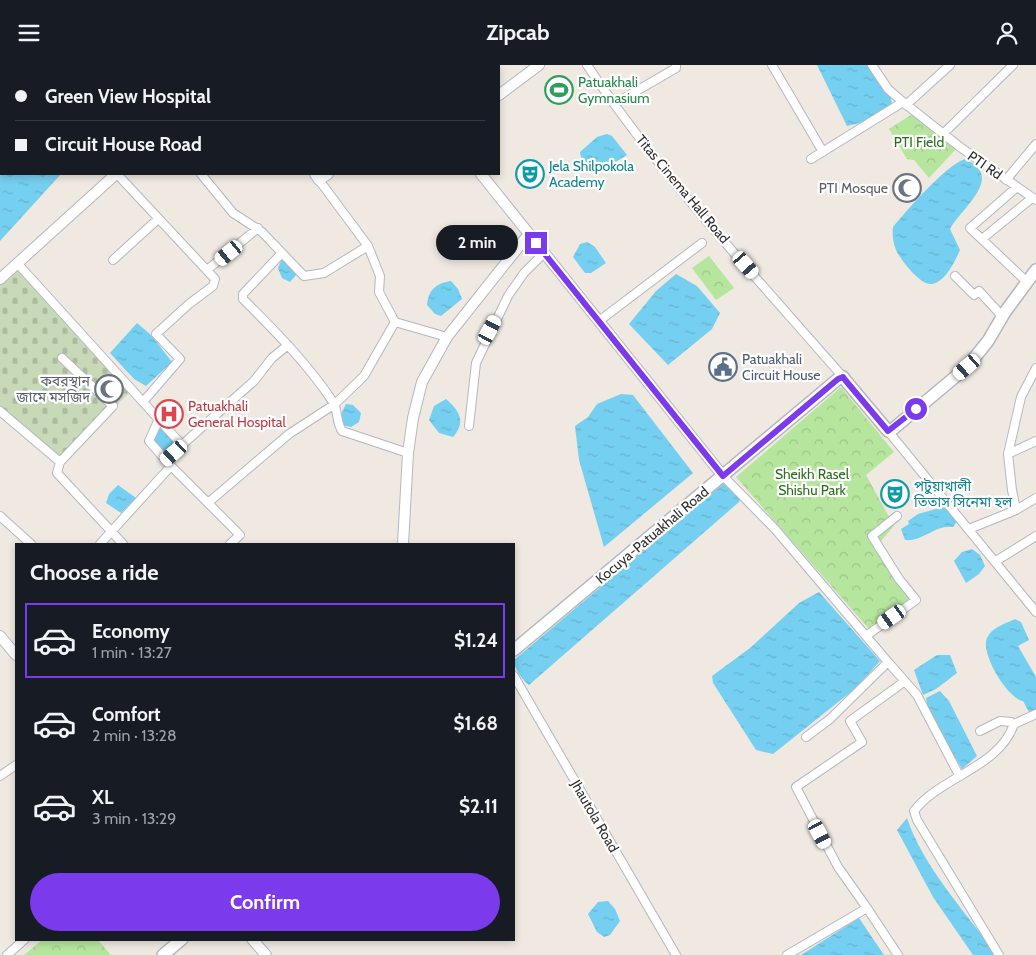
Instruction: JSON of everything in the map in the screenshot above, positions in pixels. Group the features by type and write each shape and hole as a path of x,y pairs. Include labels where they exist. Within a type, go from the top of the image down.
{"main road":[{"path":"843,377 888,431 967,367 988,341 1002,316 1036,270"},
{"name":"Kocuya-Patuakhali Road","path":"515,649 833,383 843,377"},
{"path":"163,955 180,941"}],"street":[{"path":"500,94 539,65"},
{"name":"Titas Cinema Hall Road","path":"587,65 614,104 728,244 843,377"},
{"path":"614,104 664,76 676,68 676,65"},
{"path":"772,65 823,152"},
{"name":"PTI Rd","path":"872,65 888,89 904,104 1034,199"},
{"path":"812,159 904,104 950,65"},
{"path":"944,134 1013,65"},
{"path":"1006,180 1036,144"},
{"path":"0,279 115,175"},
{"path":"117,175 216,279 213,287 189,304 156,334 180,359 143,402"},
{"path":"202,175 233,213 258,228 304,276 324,273 368,246"},
{"path":"482,175 723,476 776,529 917,695 959,775"},
{"path":"321,176 368,246 380,276 379,292 395,322 447,337"},
{"path":"1016,187 970,228 1027,282"},
{"path":"982,239 1034,199"},
{"path":"113,259 158,219"},
{"path":"207,270 258,228"},
{"path":"403,543 408,453 413,418 422,382 447,337 528,235"},
{"path":"599,321 702,243"},
{"path":"469,426 476,363 508,296 524,273 545,252"},
{"path":"281,254 242,297 288,345 335,404 337,423 342,431 408,453"},
{"path":"18,264 182,445"},
{"path":"955,276 974,295 979,291 1002,316"},
{"path":"209,502 289,434 335,404 364,376 395,322"},
{"path":"101,543 182,445 254,381 272,358 288,345"},
{"path":"62,359 113,406 60,461 57,473 122,543"},
{"path":"1016,510 1008,454 1021,397 1036,368"},
{"path":"0,411 60,461"},
{"path":"159,419 150,441 168,463 240,535 231,543"},
{"path":"888,431 996,561 1033,602 1036,613"},
{"path":"1008,454 1036,441"},
{"path":"969,529 1016,510 1036,498"},
{"path":"0,516 30,543"},
{"path":"866,636 916,601 898,579 872,536 897,517"},
{"path":"996,561 1036,536"},
{"path":"0,636 14,649"},
{"path":"806,737 830,719 888,662"},
{"name":"Jhautola Road","path":"515,678 676,955"},
{"path":"898,955 838,867 796,787 862,742 850,721 904,681"},
{"path":"999,955 917,820 914,811 920,804 959,775 984,760 1008,737 1014,725 1036,714"},
{"path":"980,731 1000,721 1011,722 1014,725"},
{"path":"0,776 15,766"},
{"path":"787,955 867,909"},
{"path":"7,955 23,941"},
{"path":"254,941 266,955"}],"green space":[{"name":"PTI Field","path":"914,113 957,148 929,178 914,160 907,159 889,129"},
{"path":"709,256 734,288 716,300 692,268"},
{"path":"18,270 131,391 61,461 0,407 0,284"},
{"name":"Sheikh Rasel Shishu Park","path":"841,387 894,452 866,475 894,526 874,549 911,600 869,629 736,477"},
{"path":"41,941 99,941 111,955 24,955"}],"water":[{"path":"817,65 871,65 891,98 892,105 864,122 847,126"},
{"path":"607,134 612,136 627,155 596,174 585,165 580,152 597,137"},
{"path":"965,159 977,166 981,175 981,184 977,193 950,229 960,250 952,265 941,280 936,283 927,283 911,271 898,254 893,241 893,227 938,179 957,163"},
{"path":"0,175 60,175 0,241"},
{"path":"587,242 595,247 606,263 591,273 585,273 573,257 580,244"},
{"path":"282,259 297,274 290,282 282,278 278,268"},
{"path":"676,274 697,286 720,313 712,329 668,365 629,324 656,291"},
{"path":"451,281 458,289 462,299 441,316 435,314 427,305 429,295 441,283"},
{"path":"137,323 151,335 172,362 146,386 134,379 110,353"},
{"path":"621,394 633,395 693,473 604,547 579,460 575,426 588,417 597,404"},
{"path":"446,399 455,408 460,417 457,432 453,437 439,433 429,420 434,406"},
{"path":"346,404 353,405 361,413 359,422 351,427 342,425 340,416"},
{"path":"159,428 163,428 178,444 166,456 152,440"},
{"path":"723,484 728,485 740,499 739,502 529,685 517,670 515,659"},
{"path":"118,485 136,498 121,513 106,503 109,494"},
{"path":"943,507 958,520 953,527 941,528 911,540 905,540 901,529 909,524 908,521 918,514"},
{"path":"972,549 980,555 985,566 979,574 966,583 954,561 962,552"},
{"path":"819,592 880,661 857,687 773,754 756,750 713,683 712,676 750,648 799,603"},
{"path":"1015,619 1021,622 1029,640 1018,646 1036,677 1036,711 1030,714 1023,701 1017,698 1003,684 987,654 986,645 989,634 999,626"},
{"path":"937,655 950,655 957,673 936,689 923,695 914,670"},
{"path":"940,691 949,701 977,756 962,769 941,734 927,704 926,698"},
{"path":"907,818 914,836 935,872 997,955 973,955 933,897 897,830"},
{"path":"608,901 615,909 620,921 610,935 604,937 597,932 588,914 598,902"},
{"path":"859,918 884,955 801,955"}],"place":[{"name":"Patuakhali Gymnasium","path":"559,90"},
{"name":"Jela Shilpokola Academy","path":"530,174"},
{"name":"PTI Mosque","path":"907,188"},
{"name":"Patuakhali Circuit House","path":"723,367"},
{"name":"কবরস্থান জামে মসজিদ","path":"109,389"},
{"name":"Patuakhali General Hospital","path":"169,414"},
{"name":"পটুয়াখালী তিতাস সিনেমা হল","path":"895,494"}],"route":[{"path":"536,243 708,460 723,476 838,379 843,377 888,431 893,429 916,409"}]}
